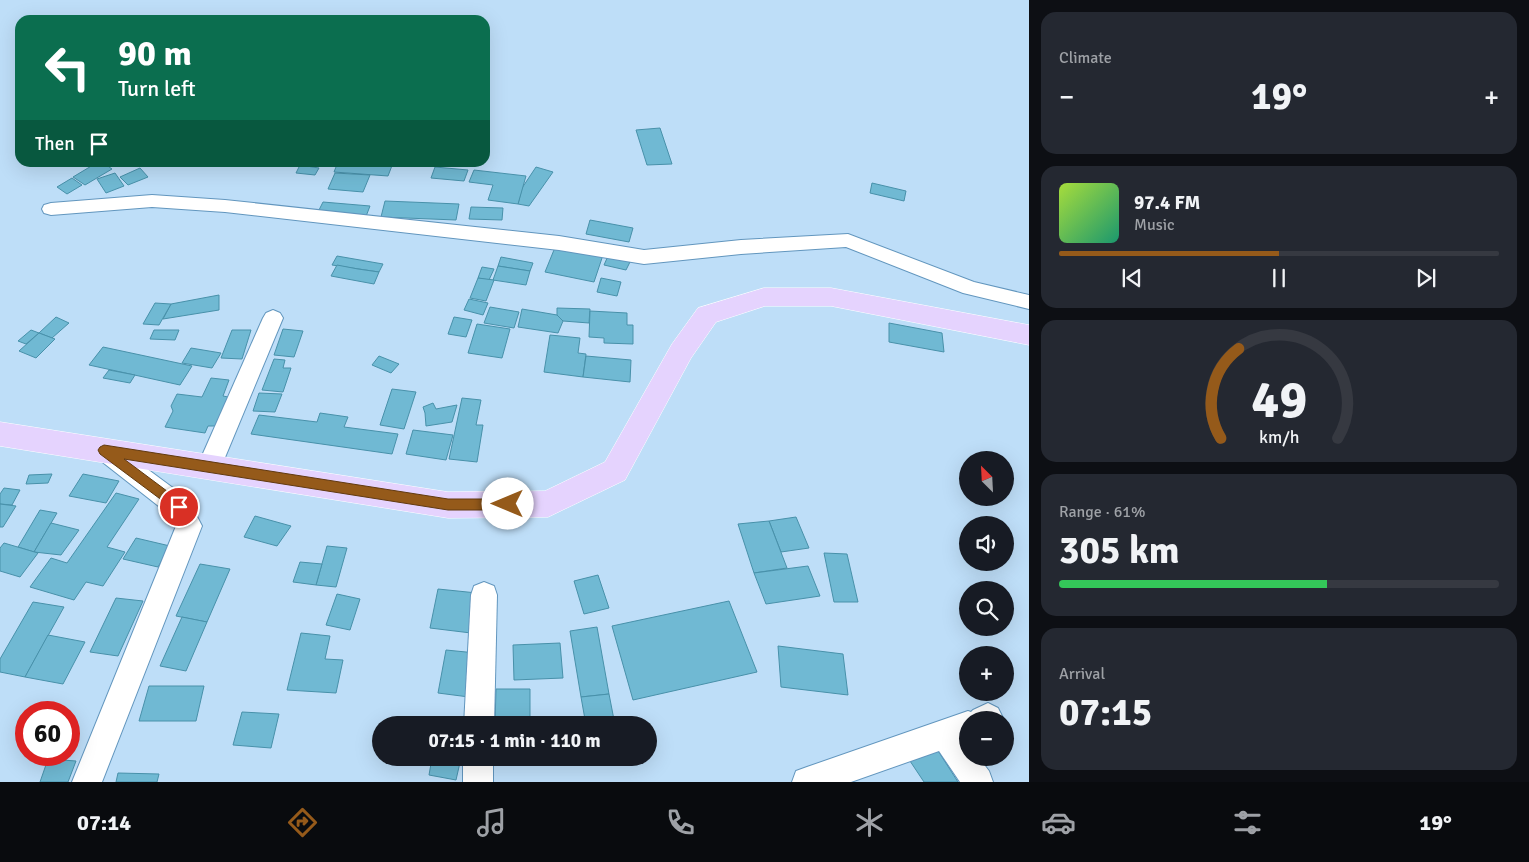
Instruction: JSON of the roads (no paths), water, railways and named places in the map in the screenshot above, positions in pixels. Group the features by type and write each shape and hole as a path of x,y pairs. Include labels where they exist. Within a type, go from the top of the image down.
{"main road":[{"path":"0,434 448,505 548,504 615,471 682,351 707,315 764,297 831,297 1029,335"}],"street":[{"path":"51,209 152,201 225,206 559,243 644,256 848,240 970,288 1029,302"},
{"path":"209,467 273,318"},
{"path":"87,782 189,526 179,507 104,450"},
{"path":"479,716 484,595"},
{"path":"807,782 959,728"},
{"path":"478,766 478,782"},
{"path":"976,766 978,782"}]}
